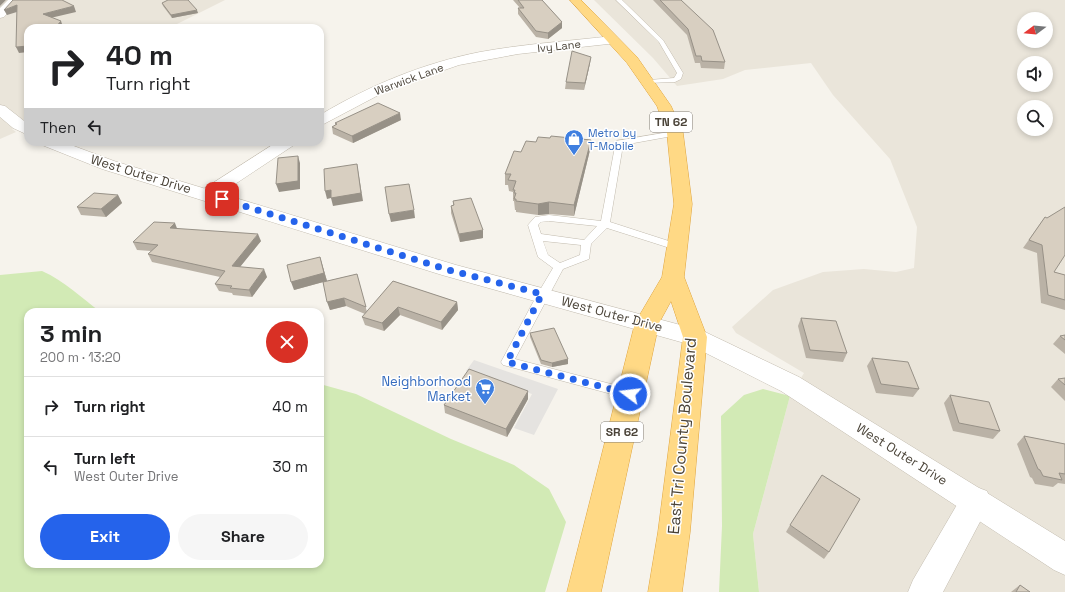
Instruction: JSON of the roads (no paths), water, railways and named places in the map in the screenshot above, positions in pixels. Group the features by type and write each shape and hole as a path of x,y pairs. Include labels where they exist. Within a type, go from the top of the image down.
{"highway":[{"name":"TN 62","path":"575,0 613,40 649,82 664,106 675,133 683,204 673,277"},
{"name":"SR 62","path":"584,592 647,323 673,277"},
{"name":"East Tri County Boulevard","path":"665,592 674,532 695,337 673,277"}],"street":[{"path":"0,15 14,0"},
{"name":"Ivy Lane","path":"505,52 613,40"},
{"name":"Warwick Lane","path":"324,119 359,98 404,79 456,62 505,52"},
{"path":"0,109 18,125 24,128"},
{"name":"West Outer Drive","path":"58,146 108,165 208,194 449,270 542,294 695,337 790,384 1065,559"},
{"path":"208,194 282,146"},
{"path":"925,592 976,501"}],"lane":[{"path":"619,0 661,42 680,72 679,78 675,80 649,82"},
{"path":"630,394 507,362 542,294 559,267 585,256 586,243 605,224 619,143 675,133"},
{"path":"559,267 542,257 534,225 538,218 605,224 677,247"},
{"path":"537,237 586,243"}],"place":[{"name":"Metro by T-Mobile","path":"574,156"},
{"name":"Neighborhood Market","path":"485,405"}]}
